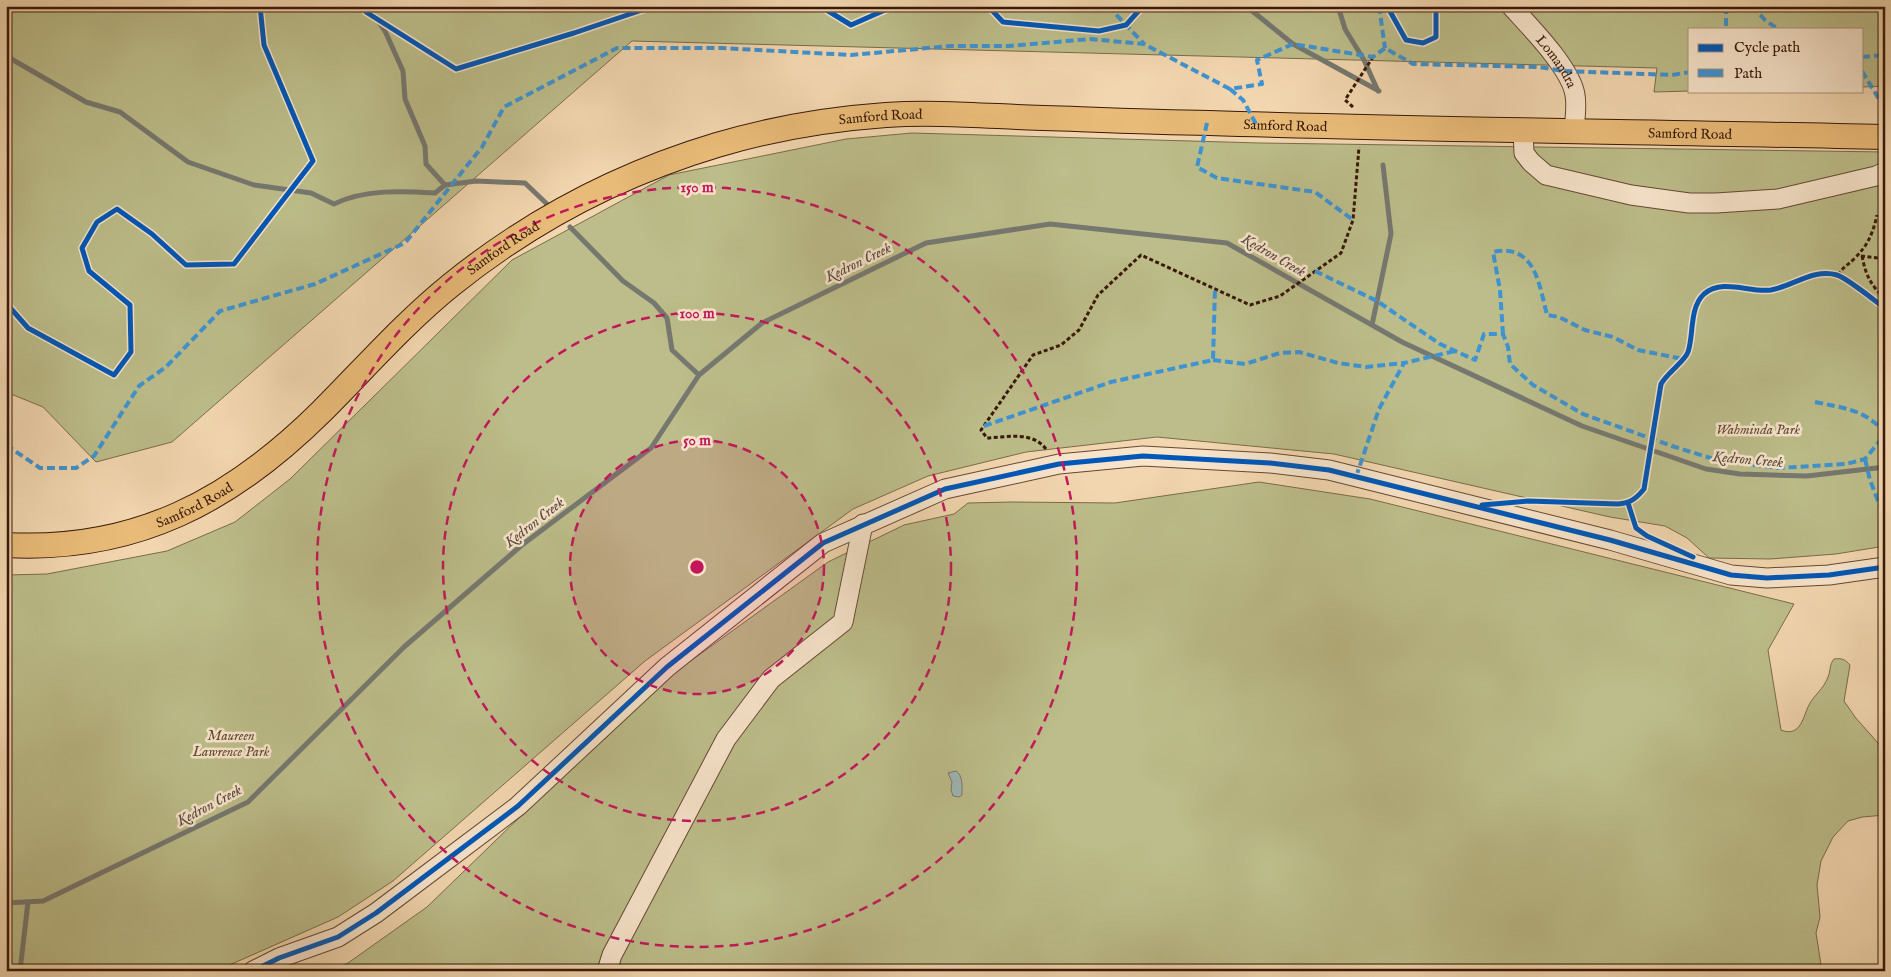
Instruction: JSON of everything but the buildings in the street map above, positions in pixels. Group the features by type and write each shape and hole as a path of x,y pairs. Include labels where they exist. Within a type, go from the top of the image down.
{"main road":[{"name":"Samford Road","path":"6,545 67,544 108,538 148,527 185,513 218,495 274,456 318,415 402,329 449,287 500,248 544,220 627,178 665,162 719,144 771,131 839,119 930,114 1207,123 1885,137"}],"street":[{"name":"Lomandra","path":"1511,6 1539,36 1571,83 1575,95 1574,130"},
{"path":"1523,130 1524,153 1546,175 1631,195 1689,203 1778,199 1876,176 1885,172"},
{"path":"253,971 279,958 338,937 376,913 518,806 675,661 823,543 946,489 1059,464 1143,456 1270,463 1329,470 1610,540 1731,575 1767,578 1829,575 1885,567"},
{"path":"607,971 612,955 726,739 771,679 843,622 863,524"}],"path":[{"path":"1350,104 1345,100 1373,57"},
{"path":"1059,464 1040,441 1024,436 987,438 981,430 1033,356 1061,344 1079,330 1098,295 1141,255 1250,305 1280,296 1341,253 1352,220 1359,147"},
{"path":"1838,275 1843,267 1860,255 1870,241 1876,215"},
{"path":"1860,255 1885,259"},
{"path":"1860,255 1873,288 1885,299"},
{"path":"1831,275 1838,275 1846,281"}],"green space":[{"path":"6,6 1885,6 1885,86 1864,87 1864,28 1688,28 1688,91 1654,92 1657,68 632,41 172,442 96,462 43,407 6,392"},
{"name":"Maureen Lawrence Park","path":"912,133 1260,143 1885,152 1885,546 1836,554 1770,559 1709,558 1687,538 1665,526 1610,517 1334,454 1157,437 1026,452 928,476 853,509 645,661 393,881 338,917 216,971 6,971 6,575 47,574 167,551 235,522 290,479 512,260 669,175 846,139"},
{"path":"1259,482 1370,499 1794,604 1768,650 1781,730 1788,732 1797,729 1811,701 1826,682 1832,661 1834,659 1841,659 1850,665 1844,701 1855,717 1885,751 1885,815 1862,817 1848,821 1833,837 1821,861 1817,885 1820,917 1816,933 1822,971 330,971 348,963 427,907 653,688 828,562 904,525 954,514 968,503 1115,503"}],"water":[{"path":"956,771 960,775 962,782 962,795 959,797 953,796 951,790 952,782 948,773"}],"waterway":[{"path":"368,6 385,31 403,71 405,99 425,146 426,164 445,185"},
{"path":"1246,6 1293,44 1379,91"},
{"path":"1338,6 1345,29 1364,60 1378,91"},
{"path":"6,53 13,60 86,102 120,112 188,162 254,185 311,193 334,204 370,193 435,193 445,185 476,181 525,183 548,205"},
{"path":"1372,325 1391,234 1383,165"},
{"name":"Kedron Creek","path":"6,903 43,901 248,802 404,647 522,545 651,448 699,375 762,323 926,243 1050,224 1227,243 1402,342 1582,426 1706,469 1740,474 1807,476 1885,467"},
{"path":"570,227 623,281 654,303 667,318 672,350 699,375"},
{"path":"20,971 28,902"}],"marked path":[{"path":"1108,6 1144,44"},
{"path":"1379,6 1385,48"},
{"path":"1726,6 1726,28"},
{"path":"1752,6 1765,20 1777,28"},
{"path":"6,445 40,468 76,468 94,456 139,386 166,367 220,311 315,284 405,243 482,147 504,107 617,48 721,48 851,55 950,46 1009,46 1090,39 1144,44 1230,89 1262,84 1257,60 1293,44 1373,57 1385,48 1413,64 1539,67 1564,71 1672,75 1688,72"},
{"path":"1864,57 1885,55"},
{"path":"1864,74 1885,109"},
{"path":"1230,89 1243,100 1256,124"},
{"path":"1207,123 1197,167 1217,178 1315,192 1353,220"},
{"path":"1503,334 1500,290 1493,252 1507,251 1518,254 1533,268 1547,315 1559,317 1585,330 1613,337 1638,350 1683,359"},
{"path":"1315,271 1377,301 1440,344 1475,360 1484,334 1503,334 1508,347 1510,364 1533,385 1583,414 1717,460 1778,468 1846,464 1865,459 1885,437"},
{"path":"984,426 1111,382 1213,360 1215,289"},
{"path":"1356,477 1379,409 1404,363 1455,351"},
{"path":"1213,360 1245,364 1280,353 1299,352 1338,363 1366,367 1404,363"},
{"path":"1815,402 1844,408 1861,414 1870,419 1885,433"},
{"path":"1865,459 1870,480 1885,519"}],"cycle path":[{"path":"6,303 28,328 114,375 131,352 130,305 89,271 82,248 97,222 117,209 152,234 186,265 234,264 313,161 264,45 260,6"},
{"path":"363,6 366,12 456,69 654,6"},
{"path":"820,6 851,25 894,6"},
{"path":"988,6 1003,22 1099,31 1126,25 1143,6"},
{"path":"1387,6 1406,40 1423,43 1436,37 1436,6"},
{"path":"1482,505 1528,501 1618,504 1626,503 1638,495 1644,489 1661,384 1686,356 1690,345 1696,307 1699,300 1711,289 1728,286 1771,290 1812,276 1828,273 1847,280 1885,308"},
{"path":"253,971 279,958 338,937 376,913 518,806 667,667 823,543 945,489 1059,464 1143,456 1270,463 1329,470 1610,540 1731,575 1767,578 1829,575 1885,567"},
{"path":"1628,503 1636,528 1647,536 1693,557"}],"park label":[{"name":"Wahminda Park","path":"1758,429"}]}
